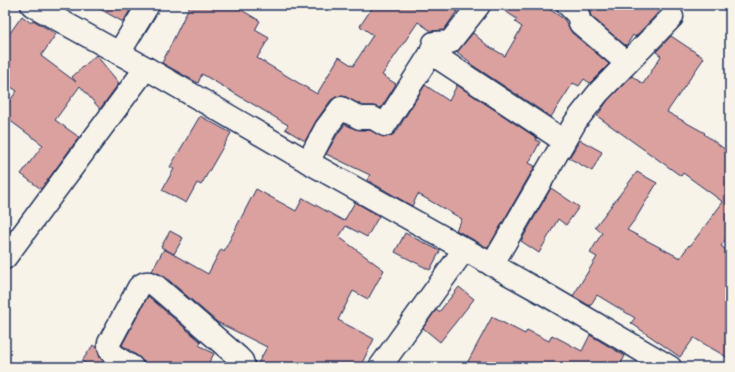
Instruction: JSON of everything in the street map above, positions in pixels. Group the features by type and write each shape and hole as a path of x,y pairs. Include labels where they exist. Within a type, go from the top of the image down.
{"street":[{"path":"32,5 146,68 464,250 543,293 670,367"},
{"path":"119,53 148,5"},
{"path":"308,162 326,128 341,108 360,118 373,118 385,125 430,53 434,43 450,42 479,5"},
{"path":"577,8 580,23 627,63"},
{"path":"492,265 576,121 627,63 672,16"},
{"path":"430,53 564,141"},
{"path":"5,258 146,68"},
{"path":"380,367 464,250"},
{"path":"132,367 110,352 108,348 109,343 139,287 146,282 156,286 238,356 244,367"}],"building":[{"path":"93,5 133,5 123,22"},
{"path":"190,5 233,5 260,21 255,30 269,38 257,58 317,94 339,57 353,66 373,35 360,26 374,5 461,5 444,30 431,31 418,22 382,75 396,84 381,108 363,106 346,97 336,97 331,100 316,121 305,141 285,129 288,125 202,74 198,83 162,63"},
{"path":"496,5 543,5 564,19 572,33 609,64 590,83 584,79 579,86 573,83 551,117 469,63 470,62 457,52 473,33 488,46 505,56 522,27 515,22 517,19"},
{"path":"591,5 663,5 655,16 635,37 633,35 626,46 591,16 589,9"},
{"path":"22,16 31,23 33,20 56,34 41,56 76,82 72,77 96,55 119,83 100,109 80,86 55,120 79,137 41,189 21,174 43,145 5,117 5,107 17,91 5,83 5,40"},
{"path":"671,36 704,58 667,112 705,133 704,134 730,153 730,233 721,246 730,253 730,359 694,338 680,357 631,323 635,318 597,295 590,306 573,296 597,257 590,253 602,233 595,227 637,172 657,183 627,230 680,258 723,202 683,173 681,176 597,116 608,100 632,76 643,84 661,56 656,52"},
{"path":"425,85 449,101 457,85 537,138 536,140 540,142 529,163 535,166 488,248 456,230 462,219 418,194 412,206 367,180 370,175 326,154 345,124 355,129 370,130 384,137 391,136 396,132"},
{"path":"200,116 231,133 201,185 197,183 186,203 162,190 174,169 170,167"},
{"path":"580,140 602,152 592,171 569,158"},
{"path":"551,188 579,207 566,225 558,219 539,253 521,241"},
{"path":"256,189 296,211 303,198 344,221 355,202 379,216 367,237 346,226 339,237 384,270 368,299 353,291 338,320 374,339 360,367 256,367 267,347 217,322 164,276 152,271 164,249 208,274 221,249 224,251"},
{"path":"170,231 183,238 174,254 161,247"},
{"path":"405,233 440,251 430,270 395,252"},
{"path":"459,287 474,299 440,342 423,328 436,310 439,312"},
{"path":"148,296 201,342 199,345 214,354 206,367 144,367 143,361 139,357 122,345"},
{"path":"492,317 525,334 527,330 549,341 552,335 582,351 590,335 625,356 619,367 465,367"},
{"path":"93,345 97,348 100,358 109,367 90,367 82,361"}]}
